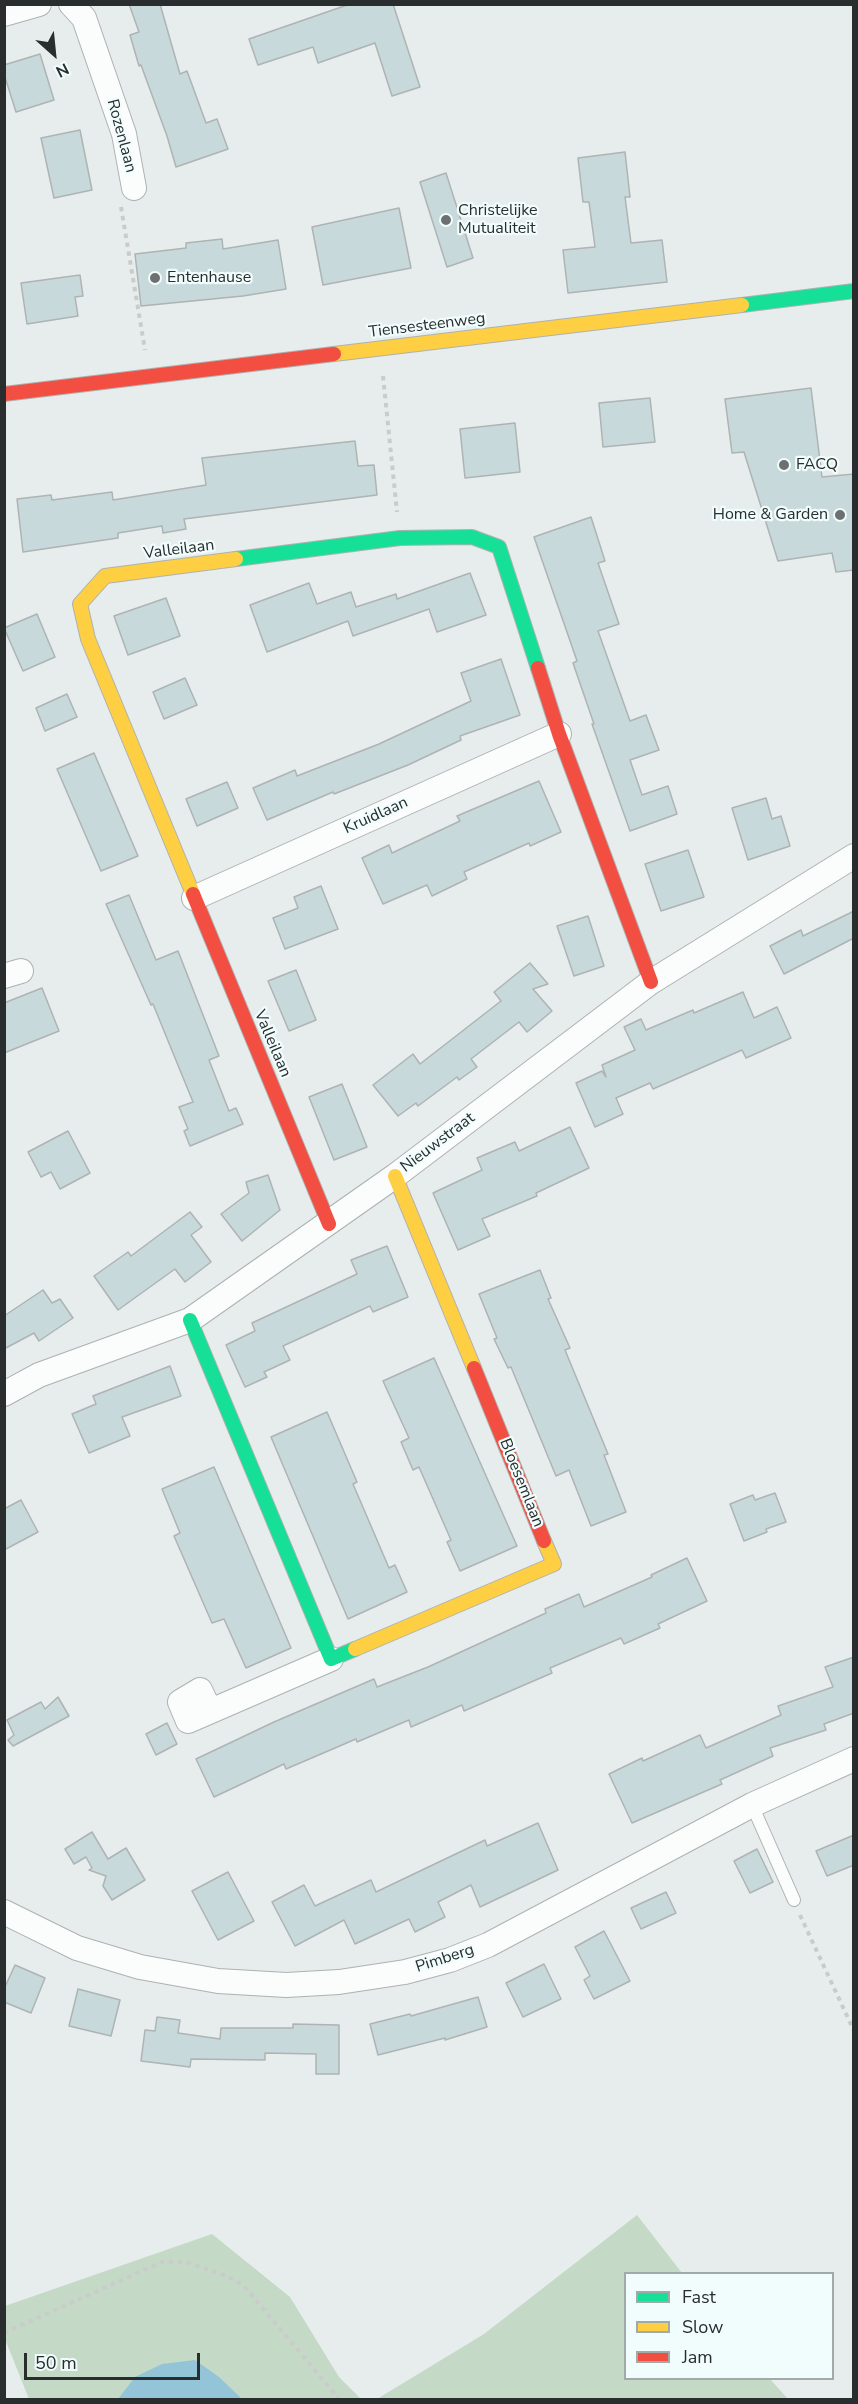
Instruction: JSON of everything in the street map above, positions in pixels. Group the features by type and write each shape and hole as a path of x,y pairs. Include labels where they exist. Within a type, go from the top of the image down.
{"street":[{"path":"4,14 39,4"},
{"name":"Rozenlaan","path":"71,4 84,18 124,134 134,188"},
{"name":"Tiensesteenweg","path":"4,394 854,291"},
{"name":"Valleilaan","path":"329,1224 88,639 81,604 105,576 400,538 472,537 499,547 559,734 651,982"},
{"name":"Kruidlaan","path":"194,898 559,734"},
{"name":"Nieuwstraat","path":"4,1394 39,1375 190,1320 395,1176 651,982 854,856"},
{"name":"Bloesemlaan","path":"210,1711 200,1690 180,1702 188,1721 555,1564 395,1176"},
{"path":"190,1320 331,1659"},
{"name":"Pimberg","path":"4,1912 77,1948 140,1967 218,1981 286,1985 339,1982 405,1972 450,1960 488,1945 752,1805 854,1759"}],"lane":[{"path":"752,1805 794,1900"}],"path":[{"name":"Rozenlaan","path":"134,188 120,203 150,376"},
{"path":"380,349 400,538"},
{"path":"794,1900 854,2031"},
{"path":"4,2332 162,2262 186,2262 227,2276 244,2286 340,2400"}],"green space":[{"path":"637,2215 681,2272 624,2272 624,2380 771,2380 788,2399 377,2399 484,2334"},
{"path":"212,2234 290,2297 339,2377 361,2399 29,2399 5,2339 5,2306"}],"water":[{"path":"195,2360 219,2377 242,2399 118,2399 135,2377 162,2364"}],"building":[{"path":"129,4 160,4 180,74 187,71 206,123 217,119 228,149 176,167 130,35 139,32"},
{"path":"350,4 393,4 420,87 392,96 375,43 318,63 313,47 258,65 249,39"},
{"path":"40,54 54,100 16,112 4,74 4,65"},
{"path":"80,130 92,190 54,198 41,138"},
{"path":"625,152 630,197 625,197 631,243 662,240 667,282 568,293 563,250 595,247 589,202 583,202 578,158"},
{"name":"Christelijke Mutualiteit","path":"446,173 473,258 447,267 420,182"},
{"path":"399,208 411,268 323,285 312,227"},
{"path":"222,239 223,249 278,240 286,289 243,296 141,306 135,254 186,248 186,243"},
{"path":"80,275 83,296 75,297 78,316 27,324 21,283"},
{"name":"FACQ","path":"811,388 822,477 854,474 854,570 836,572 832,553 778,561 744,452 732,453 725,399"},
{"path":"650,398 655,442 603,447 599,403"},
{"path":"515,423 520,472 465,478 460,429"},
{"path":"355,441 358,466 374,465 377,495 184,519 186,529 163,533 162,526 118,533 118,538 23,552 17,499 51,495 52,500 112,492 113,500 206,485 202,458"},
{"path":"591,517 605,561 598,563 619,624 598,631 630,721 646,715 659,750 630,760 642,795 668,786 677,814 630,831 592,724 594,724 573,663 577,661 534,537"},
{"path":"470,573 486,615 437,632 429,609 353,636 348,621 267,652 250,605 309,583 317,604 351,592 356,607 396,594 397,599"},
{"path":"166,598 180,636 128,655 114,616"},
{"path":"37,614 55,657 23,671 4,628"},
{"path":"501,659 520,715 460,736 461,740 408,765 334,794 333,792 267,820 253,788 295,770 297,776 379,744 471,701 461,673"},
{"path":"185,678 197,705 164,719 153,692"},
{"path":"67,694 77,717 45,731 36,708"},
{"path":"94,753 138,856 101,871 57,769"},
{"path":"539,781 561,832 530,846 529,843 464,872 467,879 432,896 427,885 383,904 362,858 389,845 392,853 460,821 457,816"},
{"path":"227,782 238,808 197,826 186,799"},
{"path":"766,798 772,819 781,816 790,846 748,860 732,808"},
{"path":"688,850 704,897 661,911 645,864"},
{"path":"321,886 338,929 285,949 273,918 298,908 294,897"},
{"path":"129,895 156,960 178,951 219,1056 209,1060 229,1111 236,1108 243,1124 190,1146 184,1131 188,1129 179,1107 193,1102 153,1004 151,1005 106,904"},
{"path":"854,911 854,938 784,974 770,946 801,930 803,936"},
{"path":"588,916 604,966 574,976 557,926"},
{"path":"530,963 548,984 533,989 552,1011 527,1032 519,1022 471,1059 477,1067 459,1080 457,1077 418,1106 416,1103 398,1116 373,1085 413,1054 420,1064 501,1001 494,992"},
{"path":"296,970 316,1020 289,1031 268,981"},
{"path":"42,988 59,1031 4,1053 4,1003"},
{"path":"743,992 754,1018 777,1007 791,1038 746,1058 742,1050 653,1089 650,1083 616,1098 623,1114 595,1127 576,1083 602,1071 606,1077 602,1065 635,1050 624,1027 641,1019 646,1030"},
{"path":"342,1084 367,1147 334,1160 309,1097"},
{"path":"570,1127 589,1168 536,1193 537,1196 482,1219 490,1236 458,1250 433,1193 482,1170 477,1158 515,1142 519,1151"},
{"path":"68,1131 90,1173 60,1189 51,1172 41,1177 28,1152"},
{"path":"268,1175 280,1210 242,1241 221,1214 249,1193 246,1182"},
{"path":"190,1212 202,1227 191,1235 211,1262 185,1282 175,1269 118,1310 94,1276 128,1252 131,1256"},
{"path":"387,1246 408,1297 373,1312 370,1306 283,1346 290,1360 264,1372 267,1377 245,1387 226,1345 255,1331 252,1323 357,1274 351,1260"},
{"path":"540,1270 551,1298 548,1299 570,1348 565,1350 608,1454 604,1455 626,1512 591,1526 569,1470 556,1476 511,1367 508,1368 494,1339 497,1338 479,1294"},
{"path":"43,1290 52,1303 60,1299 73,1318 39,1341 34,1333 4,1349 4,1316"},
{"path":"434,1358 517,1546 460,1571 447,1542 451,1540 419,1467 413,1470 401,1442 409,1438 383,1381"},
{"path":"170,1366 181,1396 122,1417 130,1436 89,1453 72,1414 96,1404 93,1396"},
{"path":"327,1412 357,1482 353,1484 389,1568 395,1565 407,1592 348,1619 271,1437"},
{"path":"214,1467 291,1648 246,1668 224,1619 212,1623 174,1536 180,1533 162,1489"},
{"path":"775,1493 786,1522 766,1529 767,1532 744,1541 730,1504 753,1495 755,1500"},
{"path":"21,1500 38,1532 4,1550 4,1509"},
{"path":"687,1558 707,1601 658,1624 660,1628 624,1644 621,1638 550,1668 552,1673 464,1711 462,1705 411,1727 409,1720 357,1742 356,1739 286,1769 284,1764 214,1797 196,1759 374,1679 377,1687 428,1667 546,1613 545,1609 579,1594 584,1607 652,1577 651,1575"},
{"path":"854,1657 854,1713 824,1724 826,1730 770,1748 773,1756 720,1780 722,1784 632,1823 609,1774 700,1735 706,1748 781,1715 778,1706 833,1687 825,1667"},
{"path":"58,1697 69,1716 13,1746 8,1740 14,1735 7,1720 41,1702 45,1709"},
{"path":"167,1723 177,1744 156,1755 146,1734"},
{"path":"538,1823 558,1870 480,1907 471,1885 438,1902 445,1917 415,1932 409,1919 355,1944 344,1920 295,1946 272,1902 304,1885 315,1906 371,1880 376,1892 485,1840 487,1846"},
{"path":"92,1832 108,1859 126,1848 145,1880 112,1900 103,1886 106,1876 89,1870 92,1868 86,1857 74,1864 65,1849"},
{"path":"854,1835 854,1865 827,1876 816,1851"},
{"path":"757,1849 773,1882 750,1893 734,1861"},
{"path":"228,1872 254,1921 218,1940 192,1891"},
{"path":"666,1892 676,1913 641,1929 631,1908"},
{"path":"604,1931 630,1981 594,1999 584,1980 590,1976 575,1947"},
{"path":"544,1964 561,1999 523,2017 506,1983"},
{"path":"15,1965 45,1978 31,2013 4,2002 4,1989"},
{"path":"78,1989 120,2000 111,2036 69,2026"},
{"path":"478,1997 487,2027 445,2040 445,2038 378,2055 370,2024 410,2014 411,2016"},
{"path":"157,2017 180,2020 178,2033 220,2039 221,2028 293,2028 293,2024 339,2025 339,2074 316,2074 316,2054 265,2053 265,2060 191,2059 190,2067 141,2061 145,2030 155,2031"}],"traffic: fast":[{"path":"742,305 854,291"},
{"path":"236,559 400,538 472,537 499,547 538,668"},
{"path":"190,1320 331,1659 355,1649"}],"traffic: slow":[{"path":"334,354 742,305"},
{"path":"193,894 88,639 80,604 105,576 236,559"},
{"path":"395,1176 474,1368"},
{"path":"355,1649 554,1564 544,1541"}],"traffic: jam":[{"path":"4,394 334,354"},
{"path":"538,668 559,734 651,982"},
{"path":"193,894 329,1224"},
{"path":"474,1368 544,1541"}],"place":[{"name":"Christelijke Mutualiteit","path":"446,220"},
{"name":"Entenhause","path":"155,278"},
{"name":"FACQ","path":"784,465"},
{"name":"Home & Garden","path":"840,515"}]}
